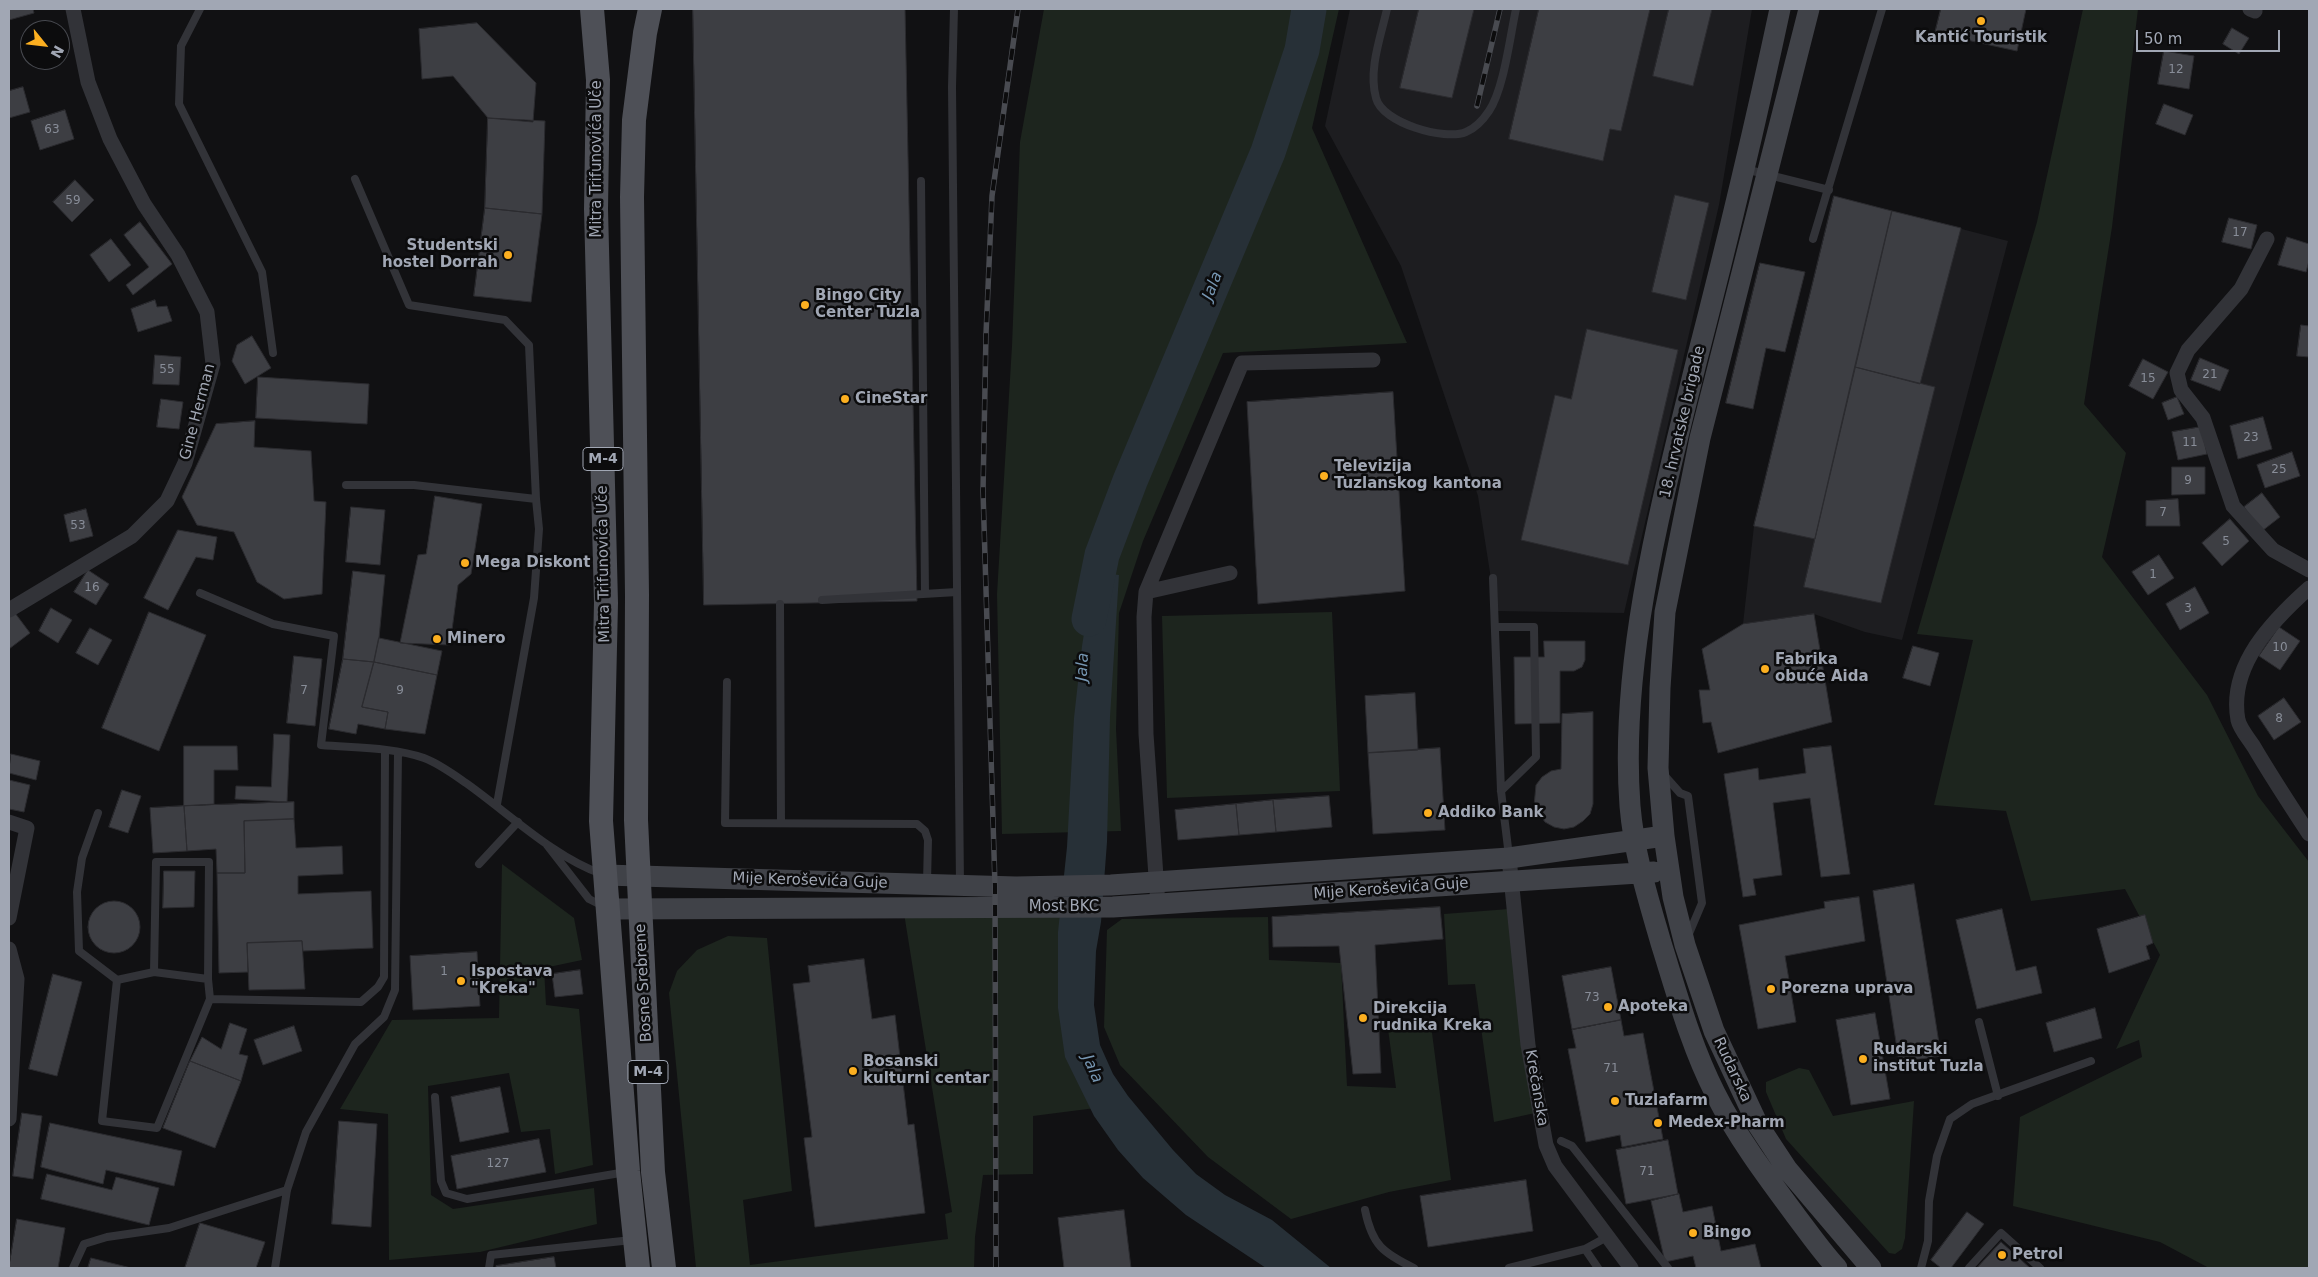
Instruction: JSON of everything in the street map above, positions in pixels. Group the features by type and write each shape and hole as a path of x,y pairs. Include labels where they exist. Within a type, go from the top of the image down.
{"main road":[{"name":"Mitra Trifunovića Uče","path":"592,9 598,80 596,209 606,602 602,821 608,909"},
{"name":"M-4","path":"638,876 632,197 634,120 645,33 650,9"},
{"name":"18. hrvatske brigade","path":"1634,841 1630,803 1629,752 1632,684 1641,609 1679,433 1745,169 1780,9"},
{"name":"18. hrvatske brigade","path":"1664,836 1658,768 1660,688 1665,612 1700,438 1809,9"},
{"name":"Mije Keroševića Guje","path":"1111,885 1509,858 1664,836"},
{"name":"Rudarska","path":"1664,836 1669,870 1685,945 1714,1031 1758,1125 1788,1168 1871,1268"},
{"name":"Rudarska","path":"1634,841 1640,873 1689,1034 1715,1093 1739,1135 1772,1185 1837,1268"},
{"name":"Mije Keroševića Guje","path":"1113,907 1669,870"},
{"name":"Mije Keroševića Guje","path":"605,875 960,885 1015,897"},
{"name":"Bosne Srebrene","path":"638,876 653,1172 664,1268"},
{"name":"Most BKC","path":"1015,897 1111,885"},
{"name":"Mije Keroševića Guje","path":"608,909 1015,897"},
{"name":"Most BKC","path":"1015,897 1113,907"},
{"name":"Bosne Srebrene","path":"608,909 628,1172 638,1268"}],"street":[{"name":"Gine Herman","path":"9,610 132,536 167,501 185,464 213,364 207,312 178,255 144,204 110,139 88,82 72,9"},
{"path":"2267,239 2241,288 2188,350 2177,373 2181,390 2203,418 2233,506 2273,550 2309,570"},
{"path":"1158,905 1146,734 1144,617 1146,592 1242,363 1373,360"},
{"path":"1146,592 1230,573"},
{"path":"2309,588 2280,614 2254,649 2238,684 2238,722 2286,801 2309,834"},
{"path":"9,822 27,828 9,918"},
{"name":"Krečanska","path":"1509,858 1528,1045 1546,1144 1555,1166 1631,1268"},
{"path":"9,949 17,979 13,997 9,1119"}],"lane":[{"path":"200,9 181,46 179,104 262,272 273,353"},
{"path":"954,9 952,87 960,885"},
{"path":"1387,9 1374,72 1373,85 1376,101 1387,113 1408,125 1427,132 1450,134 1465,132 1478,124 1489,111 1497,94 1516,9"},
{"path":"1814,239 1882,9"},
{"path":"1745,169 1828,190"},
{"path":"355,179 409,305 505,320 529,345 539,529 534,598 497,804"},
{"path":"921,182 925,594"},
{"path":"346,485 414,485 536,499"},
{"path":"1493,578 1501,791 1509,858"},
{"path":"822,600 957,592"},
{"path":"200,593 273,624 334,636 321,745 385,751 424,758 452,773 497,804 543,840 586,868 605,875"},
{"path":"780,604 781,823"},
{"path":"1495,627 1534,627 1536,757 1501,791"},
{"path":"727,682 724,823 917,824 926,831 928,840 927,884"},
{"path":"210,999 361,1002 378,987 384,977 385,751"},
{"path":"275,1268 287,1190 306,1132 355,1044 384,1017 395,990 398,753"},
{"path":"1658,768 1680,793 1688,796 1702,903 1685,945"},
{"path":"98,814 82,858 77,892 79,950 117,980"},
{"path":"479,864 518,822"},
{"path":"543,840 589,899 608,909"},
{"path":"117,980 102,1121 157,1128 210,999 208,980 209,862 156,862 154,972"},
{"path":"117,980 154,972 208,980"},
{"path":"1979,1022 1998,1096"},
{"path":"1921,1268 1928,1241 1929,1201 1937,1156 1950,1119 1972,1104 2091,1061"},
{"path":"434,1098 441,1180 446,1193 468,1199 628,1172"},
{"path":"1561,1141 1572,1146 1668,1268"},
{"path":"73,1268 84,1244 106,1237 169,1228 287,1190"},
{"path":"1365,1210 1369,1231 1388,1255 1414,1268"},
{"path":"1968,1268 2001,1233 2040,1268"},
{"path":"1509,1268 1585,1249 1607,1237"},
{"path":"489,1268 491,1255 634,1240"},
{"path":"1585,1249 1598,1268"}],"shaded area":[{"path":"1044,9 1339,9 1312,128 1407,343 1223,353 1143,541 1119,613 1116,729 1121,831 1002,834 997,594 1012,346 1020,142"},
{"path":"1350,9 1752,9 1719,205 1624,613 1496,611 1478,496 1401,266 1325,126"},
{"path":"2083,9 2138,9 2112,227 2084,404 2126,453 2102,557 2207,695 2258,796 2309,862 2309,1268 2209,1268 2160,1242 2013,1206 2020,1117 2142,1057 2139,1040 2116,1049 2160,955 2125,889 2031,901 2006,811 1934,805 1973,640 1917,634 2037,222"},
{"path":"1834,196 2008,241 1902,640 1865,632 1814,614 1743,624 1754,526"},
{"path":"1332,612 1340,791 1167,798 1162,616"},
{"path":"502,864 574,918 582,960 544,968 546,1005 579,1009 593,1165 555,1174 550,1129 521,1132 509,1073 428,1086 431,1195 453,1209 594,1188 597,1224 480,1252 389,1260 388,1114 340,1109 392,1020 499,1018"},
{"path":"1078,906 1076,1009 1111,1106 1033,1116 1033,1174 983,1175 975,1237 974,1268 696,1268 669,993 677,971 697,950 728,936 767,938 792,1191 743,1200 750,1265 948,1239 945,1214 952,1212 903,907"},
{"path":"1509,909 1535,1113 1494,1122 1475,984 1448,985 1444,914"},
{"path":"1268,917 1269,960 1341,963 1347,1086 1396,1088 1388,1029 1431,1025 1451,1180 1389,1192 1291,1219 1208,1157 1120,1065 1104,1027 1107,930 1122,919"},
{"path":"1799,1068 1809,1070 1833,1116 1914,1101 1905,1238 1902,1249 1895,1254 1889,1253 1786,1139 1766,1092 1766,1082"}],"water":[{"path":"1094,572 1119,575 1110,717 1107,842 1101,922 1096,951 1094,1005 1100,1045 1113,1074 1128,1096 1173,1150 1196,1174 1225,1195 1272,1220 1331,1268 1266,1268 1186,1215 1143,1178 1118,1150 1094,1116 1065,1057 1058,1008 1058,932 1067,847 1074,718 1082,646"}],"building":[{"path":"9,9 33,9 34,13 9,20"},
{"name":"Bingo City Center Tuzla","path":"693,9 905,9 917,601 704,605"},
{"path":"1419,9 1474,9 1452,98 1400,88"},
{"path":"1539,9 1650,9 1621,131 1610,129 1603,161 1509,139"},
{"path":"1669,9 1712,9 1693,86 1653,76"},
{"name":"Kantić Touristik","path":"1941,9 2026,9 2017,51 1935,33"},
{"path":"477,23 536,83 533,122 488,118 453,76 422,79 419,29"},
{"path":"2232,28 2249,38 2239,54 2223,44"},
{"path":"2164,51 2194,56 2189,89 2158,84"},
{"path":"23,87 30,112 9,118 9,91"},
{"path":"2164,104 2193,115 2185,135 2156,124"},
{"path":"65,110 74,139 40,150 31,121"},
{"path":"488,118 545,121 542,214 485,208"},
{"path":"75,180 94,200 72,222 53,202"},
{"path":"1675,195 1709,203 1686,300 1652,292"},
{"path":"1834,196 1892,211 1815,539 1754,526"},
{"name":"Studentski hostel Dorrah","path":"485,208 542,214 531,302 474,296"},
{"path":"1892,211 1961,228 1920,384 1855,367"},
{"path":"2229,218 2257,225 2251,249 2222,242"},
{"path":"140,222 172,264 133,295 126,285 149,267 124,235"},
{"path":"2287,237 2309,244 2309,261 2306,272 2278,265"},
{"path":"111,239 131,265 109,282 90,255"},
{"path":"1760,263 1805,272 1785,352 1766,348 1753,409 1726,403"},
{"path":"155,300 157,307 167,306 172,321 138,332 131,309"},
{"path":"2301,325 2309,326 2309,357 2297,356"},
{"path":"1587,329 1678,350 1628,565 1521,540 1555,395 1571,399"},
{"path":"252,336 271,368 245,384 232,361 237,345"},
{"path":"155,355 181,357 179,385 153,384"},
{"path":"2200,358 2229,370 2220,391 2191,380"},
{"path":"2143,359 2168,372 2153,399 2129,386"},
{"path":"1855,367 1935,387 1881,603 1804,587"},
{"path":"258,377 369,384 367,424 256,418"},
{"name":"Televizija Tuzlanskog kantona","path":"1393,392 1405,591 1258,604 1247,402"},
{"path":"2177,397 2184,414 2168,420 2162,403"},
{"path":"161,399 183,402 179,429 157,427"},
{"path":"2263,417 2272,449 2238,459 2230,426"},
{"path":"255,421 254,447 311,451 314,501 326,502 322,594 284,599 257,582 234,532 197,525 182,497 216,424"},
{"path":"2201,427 2207,454 2178,460 2172,432"},
{"path":"2292,452 2300,476 2265,488 2257,465"},
{"path":"2172,467 2205,467 2205,494 2172,495"},
{"path":"2262,493 2280,517 2262,531 2244,507"},
{"path":"435,496 482,504 471,574 458,585 450,645 400,643 418,555 426,554"},
{"path":"2178,499 2180,526 2146,526 2146,501"},
{"path":"351,507 385,510 380,565 346,562"},
{"path":"86,509 93,536 70,542 64,515"},
{"path":"2230,519 2249,541 2222,566 2202,543"},
{"path":"178,530 217,537 213,560 196,557 168,610 144,598"},
{"path":"2159,555 2174,578 2148,595 2132,572"},
{"path":"88,570 109,584 96,605 74,592"},
{"path":"353,571 385,575 379,638 374,662 343,659"},
{"path":"2195,587 2209,613 2180,630 2166,604"},
{"path":"51,608 72,620 58,643 39,631"},
{"path":"149,612 206,635 159,751 102,728"},
{"path":"15,613 30,633 9,649 9,618"},
{"name":"Fabrika obuće Aida","path":"1814,614 1832,722 1718,753 1711,722 1703,723 1699,690 1710,690 1702,649 1743,624"},
{"path":"2279,627 2300,641 2280,670 2259,656"},
{"path":"90,628 112,640 98,665 76,653"},
{"path":"379,638 442,651 437,675 374,662"},
{"path":"1544,641 1585,641 1585,660 1582,667 1574,671 1560,671 1560,723 1515,724 1514,657 1544,657"},
{"path":"1913,646 1939,653 1930,686 1903,678"},
{"path":"294,656 322,659 315,726 287,723"},
{"path":"343,659 374,662 362,707 388,712 385,729 358,724 356,734 329,729"},
{"path":"374,662 437,675 425,734 385,729 388,712 362,707"},
{"path":"1415,693 1418,750 1368,753 1365,696"},
{"path":"2284,698 2301,722 2274,740 2258,716"},
{"path":"1593,712 1593,804 1590,814 1574,827 1564,829 1554,827 1545,822 1534,806 1536,785 1542,777 1551,771 1561,769 1562,714"},
{"path":"274,734 290,735 287,802 235,799 236,786 271,787"},
{"path":"184,746 237,746 238,770 214,770 214,804 184,806"},
{"path":"1831,746 1850,874 1821,877 1810,798 1773,803 1782,875 1753,879 1756,895 1743,897 1724,774 1758,768 1759,780 1806,773 1803,749"},
{"path":"1440,748 1445,830 1373,834 1368,753"},
{"path":"11,754 40,761 36,780 9,773"},
{"path":"9,780 30,785 24,812 9,809"},
{"path":"122,790 141,796 128,833 109,827"},
{"path":"1329,796 1332,827 1276,832 1273,800"},
{"path":"1273,800 1276,832 1239,835 1236,804"},
{"path":"294,802 294,819 244,821 245,873 217,873 216,849 187,851 184,806"},
{"path":"1236,804 1239,835 1178,840 1175,810"},
{"path":"184,806 187,851 153,853 150,808"},
{"path":"294,819 296,848 342,846 343,874 298,876 298,894 371,891 373,948 303,951 302,941 247,943 248,972 219,973 217,873 245,873 244,821"},
{"path":"164,871 195,871 194,907 163,908"},
{"path":"1914,884 1941,1056 1899,1062 1873,891"},
{"name":"Porezna uprava","path":"1859,897 1865,941 1785,956 1796,1022 1758,1029 1739,925 1825,908 1824,902"},
{"path":"109,901 119,901 133,908 140,922 140,932 133,946 119,953 109,953 99,949 92,942 88,932 88,922 92,912 99,905"},
{"name":"Direkcija rudnika Kreka","path":"1440,907 1443,939 1375,945 1381,1073 1353,1074 1339,946 1273,947 1272,917"},
{"path":"2002,909 2016,971 2036,966 2042,993 1977,1009 1956,920"},
{"path":"2145,915 2153,943 2146,946 2150,959 2109,973 2097,929"},
{"path":"302,941 305,989 249,990 247,943"},
{"path":"477,952 480,1006 413,1010 410,956"},
{"name":"Bosanski kulturni centar","path":"864,959 872,1019 895,1015 908,1125 914,1124 925,1213 815,1227 804,1138 812,1137 793,984 810,982 808,966"},
{"path":"1611,967 1621,1020 1572,1029 1562,976"},
{"path":"580,970 583,994 555,997 552,974"},
{"path":"53,974 82,982 57,1076 29,1069"},
{"path":"2095,1008 2102,1038 2054,1052 2046,1023"},
{"name":"Rudarski institut Tuzla","path":"1875,1013 1890,1099 1851,1105 1836,1020"},
{"path":"1621,1020 1624,1036 1643,1033 1663,1139 1622,1147 1620,1135 1586,1142 1568,1049 1576,1048 1572,1030"},
{"path":"230,1023 247,1029 239,1054 248,1056 241,1081 190,1061 202,1037 221,1049"},
{"path":"294,1026 302,1051 263,1065 254,1040"},
{"path":"190,1061 241,1081 215,1148 163,1128"},
{"path":"500,1087 509,1132 460,1142 451,1097"},
{"path":"22,1113 42,1116 33,1179 13,1176"},
{"path":"339,1121 377,1124 371,1227 332,1224"},
{"path":"50,1123 182,1151 174,1186 106,1170 103,1184 41,1167"},
{"path":"539,1139 546,1172 457,1189 451,1156"},
{"path":"1668,1140 1678,1194 1626,1204 1616,1150"},
{"path":"47,1174 112,1190 116,1177 159,1188 149,1225 41,1199"},
{"path":"1526,1180 1533,1231 1428,1247 1420,1196"},
{"path":"1679,1194 1683,1212 1712,1206 1721,1251 1755,1244 1761,1268 1696,1268 1693,1256 1665,1262 1651,1201"},
{"path":"1124,1210 1131,1268 1064,1268 1058,1218"},
{"path":"1967,1212 1984,1224 1951,1268 1941,1268 1931,1260"},
{"path":"17,1219 65,1228 58,1268 9,1268"},
{"path":"200,1223 265,1242 256,1268 185,1268"},
{"name":"Petrol","path":"2001,1242 2030,1268 1977,1268"},
{"path":"554,1257 556,1268 496,1268 496,1266"},
{"path":"91,1258 131,1268 88,1268"}],"waterway":[{"name":"Jala","path":"1089,619 1102,555 1130,481 1268,152 1302,50 1309,9"}],"railway":[{"path":"996,1268 995,886 983,491 986,334 992,196 1018,9"},
{"path":"1477,106 1500,9"}],"place":[{"name":"Kantić Touristik","path":"1981,21"},
{"name":"Studentski hostel Dorrah","path":"508,255"},
{"name":"Bingo City Center Tuzla","path":"805,305"},
{"name":"CineStar","path":"845,399"},
{"name":"Televizija Tuzlanskog kantona","path":"1324,476"},
{"name":"Mega Diskont","path":"465,563"},
{"name":"Minero","path":"437,639"},
{"name":"Fabrika obuće Aida","path":"1765,669"},
{"name":"Addiko Bank","path":"1428,813"},
{"name":"Ispostava \"Kreka\"","path":"461,981"},
{"name":"Porezna uprava","path":"1771,989"},
{"name":"Apoteka","path":"1608,1007"},
{"name":"Direkcija rudnika Kreka","path":"1363,1018"},
{"name":"Rudarski institut Tuzla","path":"1863,1059"},
{"name":"Bosanski kulturni centar","path":"853,1071"},
{"name":"Tuzlafarm","path":"1615,1101"},
{"name":"Medex-Pharm","path":"1658,1123"},
{"name":"Bingo","path":"1693,1233"},
{"name":"Petrol","path":"2002,1255"}]}
